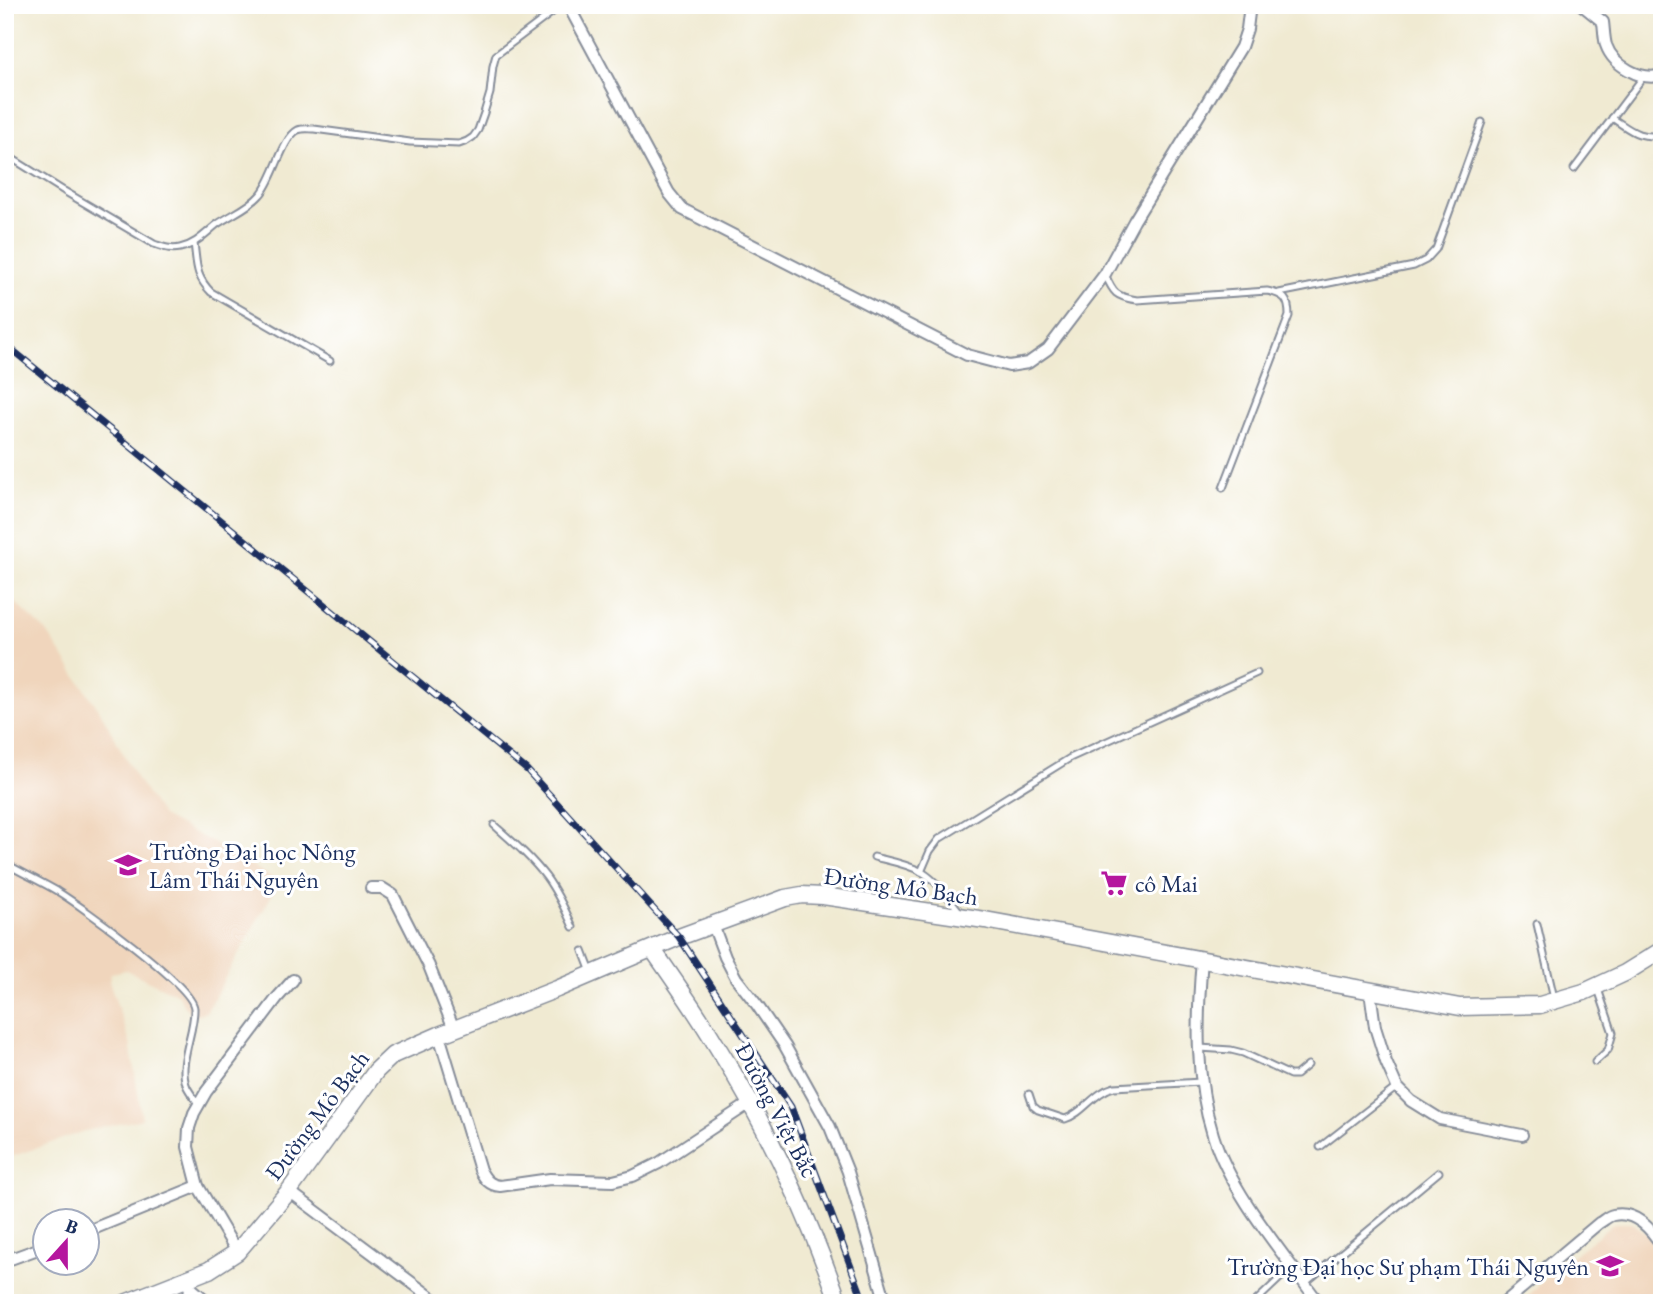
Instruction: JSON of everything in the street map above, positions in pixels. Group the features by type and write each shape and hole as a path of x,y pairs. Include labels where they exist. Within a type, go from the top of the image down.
{"street":[{"path":"568,5 668,193 682,209 967,355 1009,366 1028,363 1048,349 1105,274 1134,221 1241,47 1250,5"},
{"path":"1582,5 1603,22 1607,48 1622,65 1644,76 1662,75"},
{"path":"371,888 382,888 393,895 429,966 480,1170 493,1185 550,1179 613,1181 633,1176 659,1163 750,1103"},
{"name":"Đường Mỏ Bạch","path":"125,1303 187,1284 237,1252 289,1191 376,1071 393,1055 766,904 802,895 966,918 1460,1007 1540,1005 1584,992 1625,973 1662,950"},
{"path":"713,925 736,978 785,1046 830,1127 848,1172 886,1303"},
{"name":"Đường Việt Bắc","path":"653,950 717,1045 763,1126 800,1201 839,1303"},
{"path":"1202,959 1198,1006 1201,1082 1214,1138 1233,1179 1255,1215 1319,1303"},
{"path":"237,1252 198,1186 188,1147 190,1128 194,1113 206,1092 293,980"},
{"path":"1370,991 1375,1027 1386,1062 1397,1087 1411,1101 1440,1119 1522,1135"},
{"path":"102,1225 198,1186"},
{"path":"289,1191 439,1303"},
{"path":"1504,1303 1612,1214 1635,1218 1654,1232 1662,1246"},
{"path":"5,1261 32,1251"},
{"path":"187,1284 188,1303"},
{"path":"187,1284 209,1303"}],"lane":[{"path":"5,154 155,244 170,250 182,248 194,243 259,197 292,135 298,131 314,129 410,142 459,144 467,141 478,130 484,113 496,55 562,5"},
{"path":"1656,5 1662,16"},
{"path":"1574,169 1644,76"},
{"path":"1612,118 1637,134 1649,137 1662,135"},
{"path":"1105,274 1112,290 1122,298 1137,300 1268,291 1279,293 1414,266 1426,260 1436,249 1482,122"},
{"path":"194,243 197,271 202,283 211,292 330,361"},
{"path":"1223,488 1289,316 1289,306 1279,293"},
{"path":"921,872 930,851 939,839 1070,758 1257,673"},
{"path":"494,825 530,858 545,876 558,895 573,927"},
{"path":"874,857 901,863 921,872 933,881 966,918"},
{"path":"5,863 57,891 95,918 174,980 188,995 194,1006 184,1073 187,1086 199,1105"},
{"path":"1537,924 1554,1001"},
{"path":"583,951 592,975"},
{"path":"1595,1062 1608,1050 1613,1033 1597,986"},
{"path":"1200,1048 1219,1048 1243,1053 1290,1075 1296,1075 1308,1065"},
{"path":"1029,1094 1033,1106 1038,1110 1065,1119 1078,1114 1106,1089 1201,1082"},
{"path":"1320,1147 1397,1087"},
{"path":"1305,1283 1439,1172"},
{"path":"1254,1303 1292,1267"}],"shaded area":[{"name":"Trường Đại học Nông Lâm Thái Nguyên","path":"5,593 47,632 101,713 138,781 162,816 279,882 206,1012 193,1015 184,1006 179,995 126,970 111,973 109,981 130,1043 142,1119 85,1131 5,1159"},
{"name":"Trường Đại học Sư phạm Thái Nguyên","path":"1614,1223 1632,1223 1649,1236 1658,1262 1662,1262 1662,1303 1521,1303 1553,1271"}],"railway":[{"path":"5,344 527,770 679,937 791,1107 863,1303"}],"place":[{"name":"Trường Đại học Nông Lâm Thái Nguyên","path":"128,865"},
{"name":"cô Mai","path":"1114,883"},
{"name":"Trường Đại học Sư phạm Thái Nguyên","path":"1610,1266"}]}
